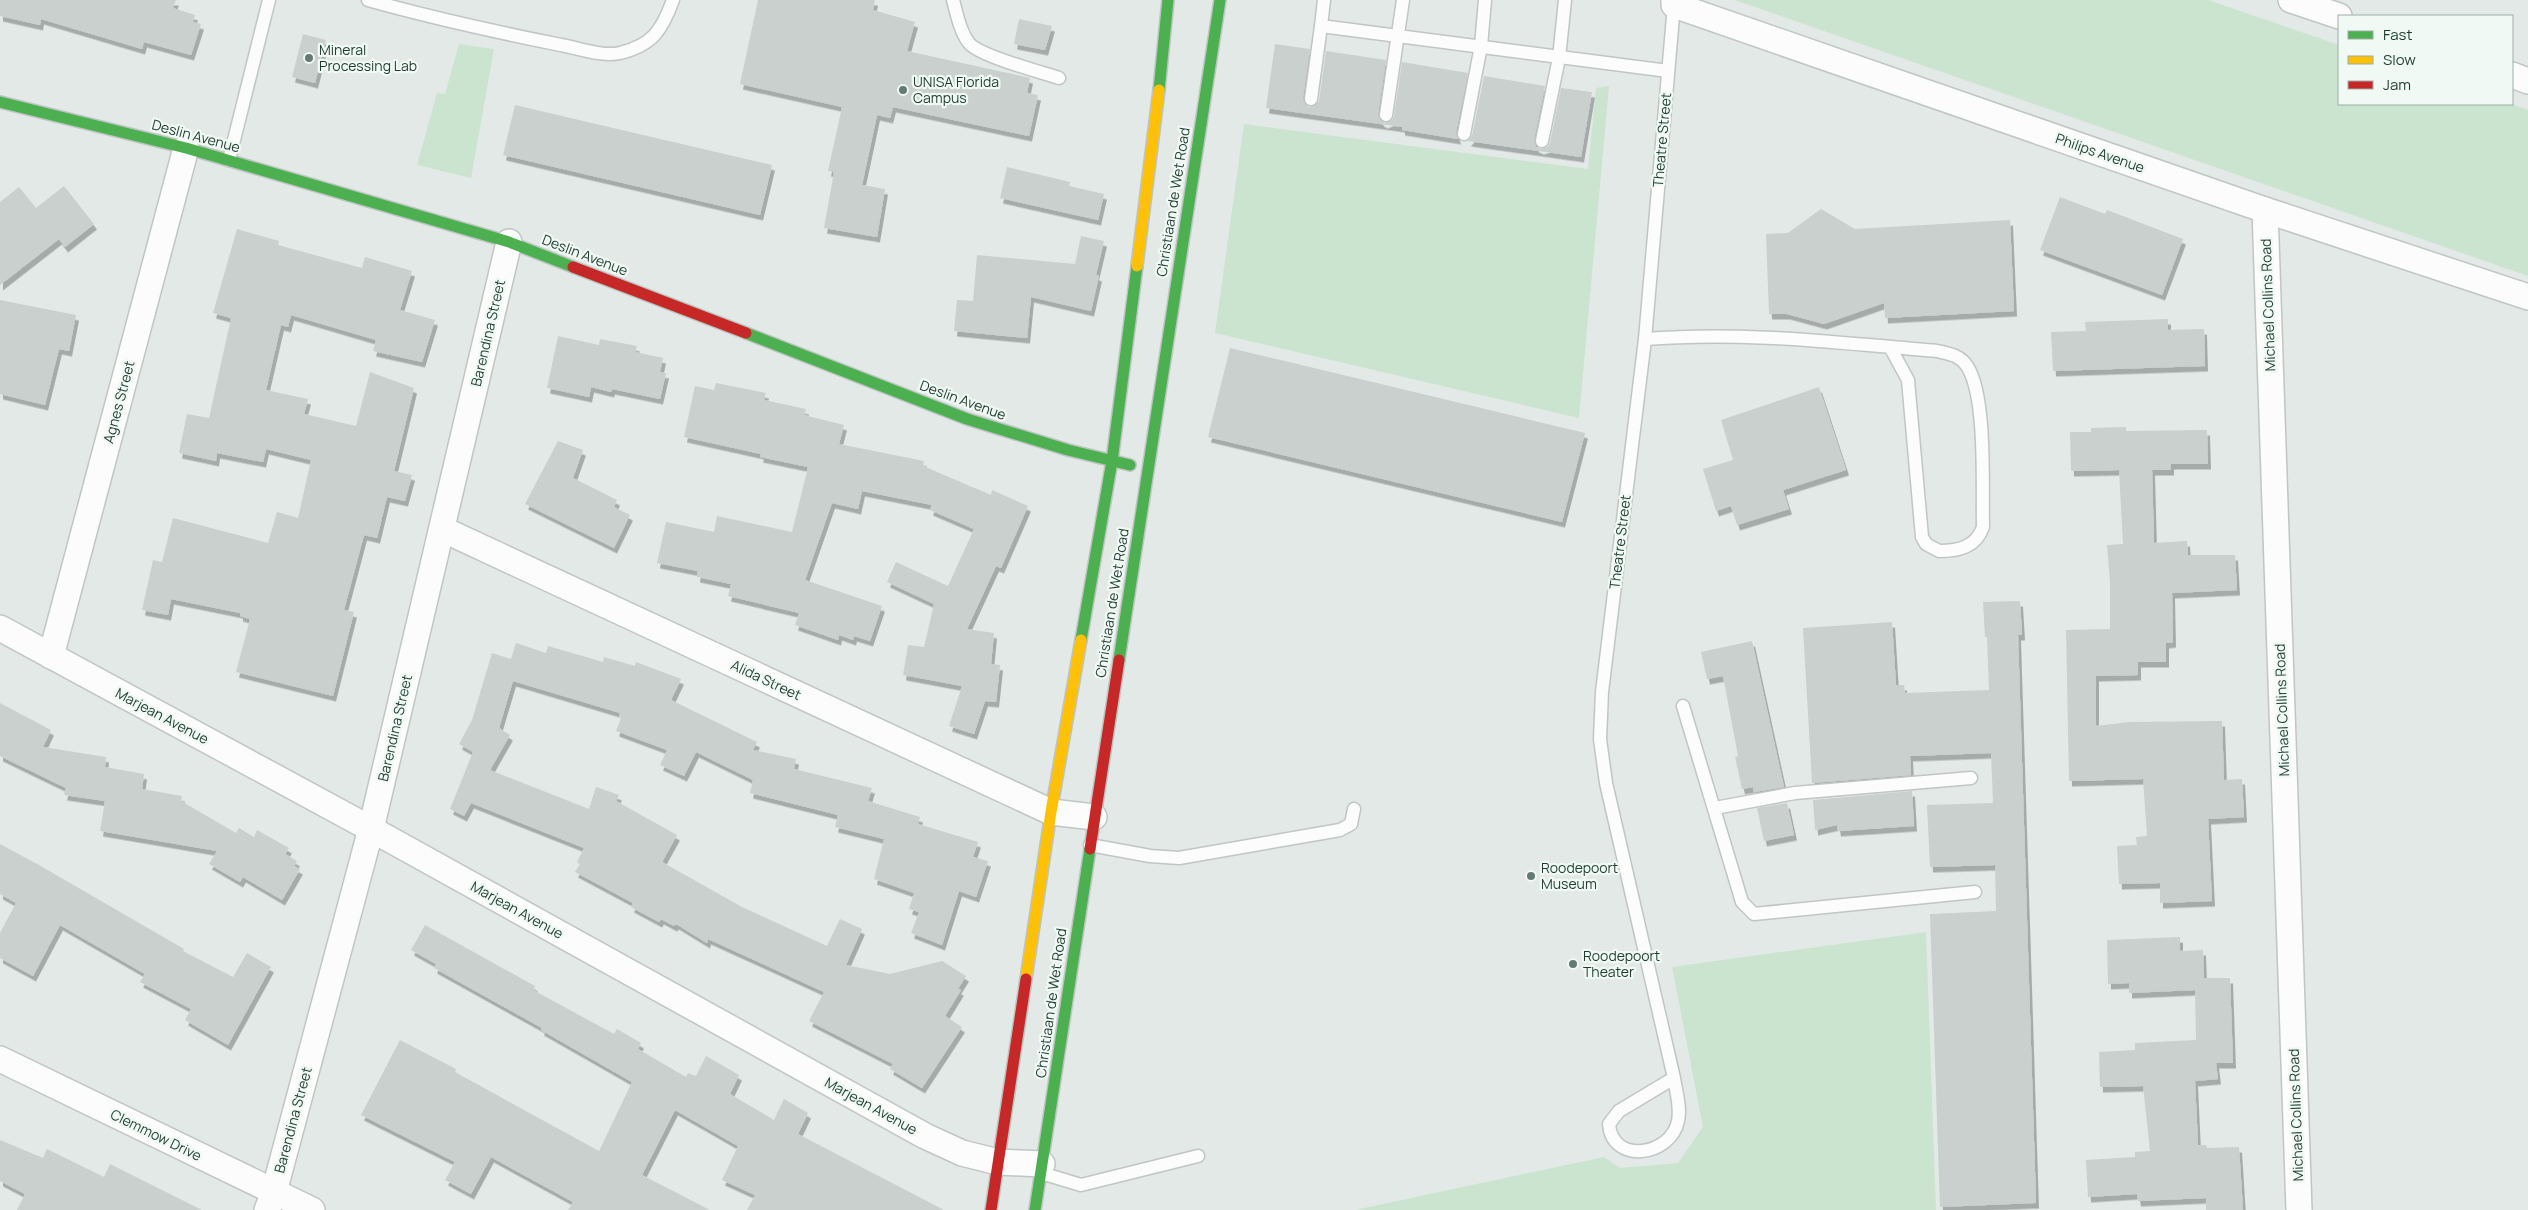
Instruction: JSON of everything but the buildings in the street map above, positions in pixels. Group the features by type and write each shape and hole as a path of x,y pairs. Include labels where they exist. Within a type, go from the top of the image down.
{"main road":[{"name":"Christiaan de Wet Road","path":"991,1210 1050,812 1112,461 1165,45 1168,0"},
{"name":"Christiaan de Wet Road","path":"1036,1210 1094,817 1220,0"},
{"name":"Deslin Avenue","path":"0,102 186,148 510,242 967,419 1112,461 1148,469"}],"street":[{"path":"2291,0 2338,16"},
{"name":"Philips Avenue","path":"1674,2 2265,210 2528,297"},
{"path":"2513,75 2528,81"},
{"name":"Agnes Street","path":"51,656 186,148"},
{"name":"Michael Collins Road","path":"2265,210 2299,1210"},
{"name":"Barendina Street","path":"271,1201 371,829 510,242"},
{"name":"Alida Street","path":"442,529 1050,812 1094,817"},
{"name":"Marjean Avenue","path":"0,628 371,829 925,1136 962,1154 998,1162 1041,1168"},
{"name":"Clemmow Drive","path":"0,1059 271,1201 312,1210"}],"lane":[{"path":"229,160 269,0"},
{"path":"368,0 498,33 594,52 618,53 649,42 661,30 673,0"},
{"path":"953,0 957,17 970,45 982,53 1059,78"},
{"path":"1310,99 1324,0"},
{"path":"1386,116 1403,0"},
{"path":"1464,134 1481,46 1485,0"},
{"path":"1542,141 1559,58 1565,0"},
{"name":"Theatre Street","path":"1674,2 1645,339 1602,692 1600,739 1606,783 1674,1078 1678,1120 1666,1141 1658,1147 1640,1152 1621,1147 1614,1141 1609,1124 1619,1111 1674,1078"},
{"path":"1321,26 1668,71"},
{"path":"1645,339 1696,335 1793,339 1890,347 1937,351 1958,356 1967,366 1973,380 1980,430 1983,527 1977,540 1971,545 1956,550 1939,552 1926,544 1922,536 1908,380 1890,347"},
{"path":"1683,706 1742,902 1754,914 1975,892"},
{"path":"1715,808 1795,793 1971,778"},
{"path":"1090,845 1150,856 1179,858 1340,830 1352,824 1354,809"},
{"path":"1041,1168 1081,1185 1198,1156"}],"green space":[{"path":"1735,0 2208,0 2338,45 2338,105 2513,105 2528,110 2528,276"},
{"path":"459,44 494,49 471,178 417,165 437,93 445,94"},
{"path":"1609,86 1579,418 1215,333 1244,124 1588,169 1596,88"},
{"path":"1926,932 1936,1210 1355,1210 1604,1157 1620,1168 1678,1163 1703,1127 1672,967"}],"traffic: fast":[{"path":"1159,90 1168,0"},
{"path":"1119,660 1220,0"},
{"path":"0,102 186,148 509,242 573,267"},
{"path":"1081,640 1112,461 1137,266"},
{"path":"746,333 967,419 1068,450 1130,465"},
{"path":"1035,1210 1090,849"}],"traffic: slow":[{"path":"1137,266 1159,90"},
{"path":"1026,979 1051,812 1081,640"}],"traffic: jam":[{"path":"573,267 746,333"},
{"path":"1090,849 1119,660"},
{"path":"991,1210 1026,979"}],"place":[{"name":"Mineral Processing Lab","path":"309,58"},
{"name":"UNISA Florida Campus","path":"903,90"},
{"name":"Roodepoort Museum","path":"1531,876"},
{"name":"Roodepoort Theater","path":"1573,964"}]}
